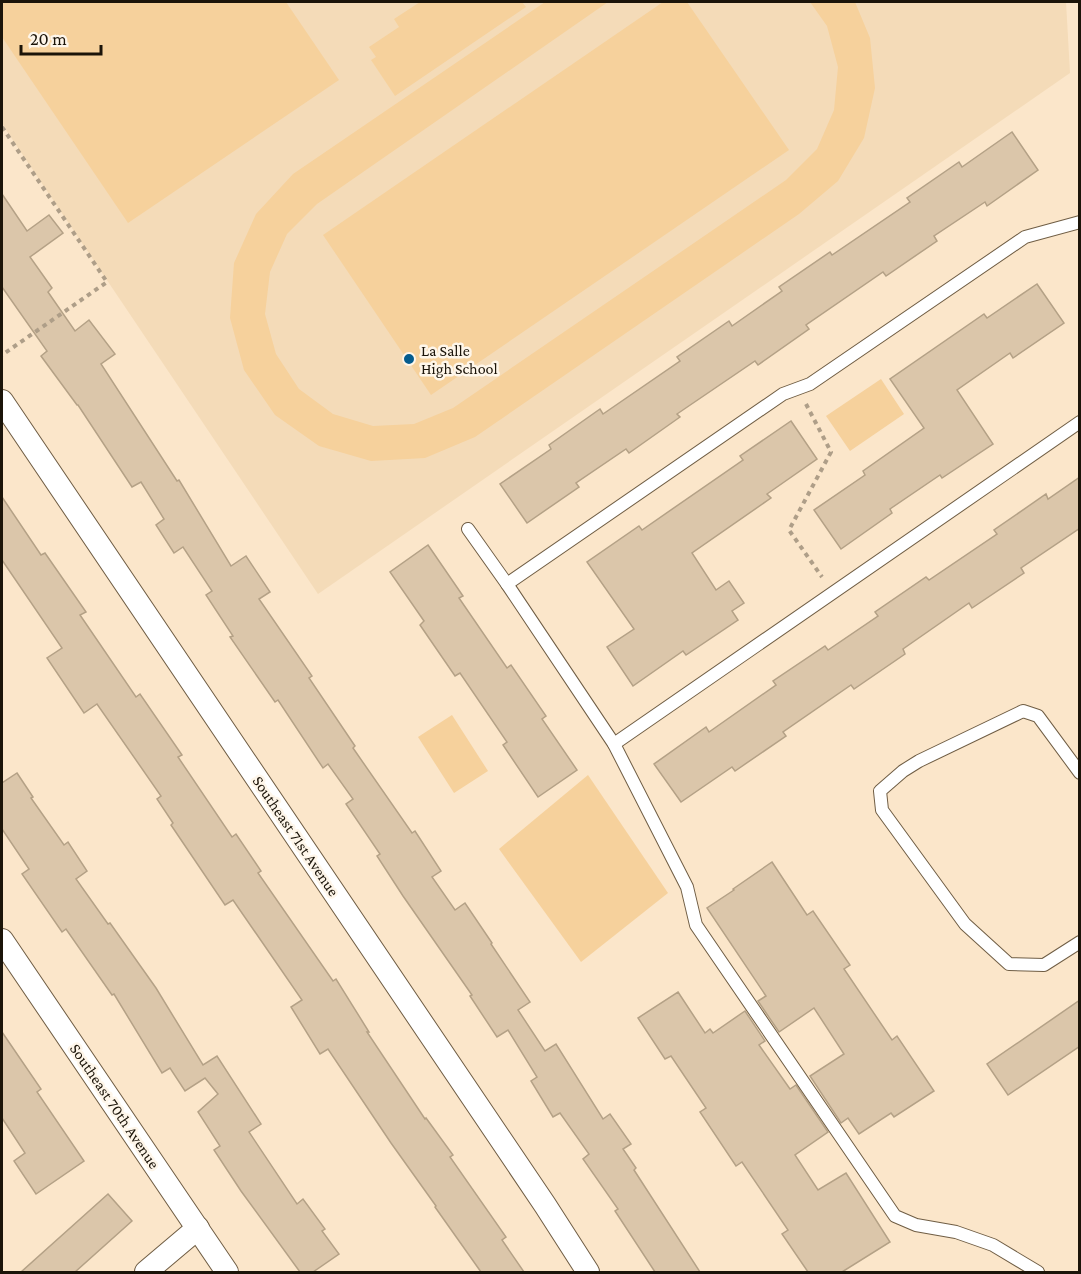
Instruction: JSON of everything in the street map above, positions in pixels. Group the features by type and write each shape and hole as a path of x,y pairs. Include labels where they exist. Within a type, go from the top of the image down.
{"street":[{"name":"Southeast 71st Avenue","path":"2,401 588,1272"},
{"name":"Southeast 70th Avenue","path":"2,940 227,1272"},
{"path":"146,1272 198,1228"}],"lane":[{"path":"507,584 783,394 810,384 1025,237 1080,222"},
{"path":"614,744 1080,422"},
{"path":"468,529 614,744 687,887 696,925 895,1216 916,1225 956,1232 993,1245 1038,1272"},
{"path":"1080,773 1038,716 1023,711 919,761 903,771 880,791 882,810 965,924 1009,964 1044,965 1080,942"}],"path":[{"path":"2,127 107,282 2,355"},
{"path":"798,389 831,452 789,530 833,593"}],"shaded area":[{"name":"La Salle High School","path":"2,2 1066,2 1070,73 318,594 2,124"},
{"path":"2,2 286,2 339,80 128,223 2,37"},
{"path":"420,2 522,2 526,7 395,96 371,60 376,57 369,47 399,27 394,19"},
{"path":"545,2 608,2 317,204 287,234 270,272 265,314 276,354 299,389 333,414 373,426 414,424 453,408 786,180 817,149 834,110 838,67 827,26 810,2 855,2 870,38 875,88 864,138 838,181 799,214 475,437 425,458 371,461 319,446 275,415 244,370 230,318 234,263 256,214 293,174"},
{"path":"663,2 687,2 789,150 431,395 323,235"},
{"path":"881,379 904,414 850,451 826,416"},
{"path":"452,715 488,771 454,793 418,737"},
{"path":"588,775 668,893 581,962 499,849"}],"building":[{"path":"1012,132 1038,170 987,206 985,202 934,236 937,241 886,276 883,272 806,325 809,329 758,365 755,361 677,414 680,417 629,453 626,449 576,483 579,487 527,523 500,484 551,449 549,445 600,409 603,414 680,361 677,357 729,321 732,326 782,291 779,287 830,252 832,255 910,202 907,198 959,162 962,167"},
{"path":"2,194 27,231 49,215 63,233 30,257 52,288 48,292 75,331 89,320 115,354 101,364 177,481 179,480 231,566 246,556 270,592 259,599 312,676 309,678 355,746 353,748 412,833 415,831 441,871 432,877 455,910 465,903 492,943 530,1002 518,1010 545,1051 556,1044 603,1119 610,1114 631,1144 623,1149 636,1168 634,1170 700,1272 655,1272 615,1211 618,1209 583,1159 589,1154 560,1113 553,1117 531,1081 537,1077 508,1030 497,1037 470,996 472,995 377,856 380,854 346,804 353,799 328,764 323,768 278,700 275,702 230,637 233,636 206,595 212,591 183,547 174,553 156,525 164,519 141,482 132,487 78,405 41,356 47,351 2,287"},
{"path":"1037,284 1064,323 1013,358 1010,353 957,390 993,444 942,478 940,475 890,509 892,513 841,549 814,510 865,475 863,471 924,428 890,379 984,314 987,318"},
{"path":"791,421 817,459 767,494 771,498 692,553 716,590 729,581 744,603 732,611 738,620 686,655 683,651 633,686 607,647 634,629 587,562 639,526 642,530 743,460 740,456"},
{"path":"1080,477 1080,528 1021,568 1024,573 972,608 969,603 903,649 905,654 854,689 851,685 783,732 786,736 735,771 732,767 681,802 654,764 706,727 709,732 776,685 773,681 825,646 828,650 878,616 875,612 926,577 929,580 997,534 994,530 1046,494 1048,499"},
{"path":"2,497 41,555 45,553 86,612 80,615 136,697 140,694 182,755 178,757 232,837 236,834 261,871 258,873 333,981 336,979 369,1032 367,1032 425,1119 453,1155 450,1157 506,1237 502,1240 524,1272 481,1272 328,1049 320,1054 291,1007 302,1000 233,900 225,905 171,825 173,823 157,799 161,796 97,704 84,713 47,658 62,648 2,560"},
{"path":"428,545 463,596 459,598 507,668 511,665 546,716 542,719 577,770 538,797 503,745 507,742 460,673 455,676 420,625 424,621 390,572"},
{"path":"17,773 33,797 31,798 64,845 68,842 87,871 76,879 156,988 203,1065 217,1056 261,1124 249,1132 297,1204 303,1199 325,1229 322,1231 339,1254 313,1272 300,1272 214,1150 220,1146 198,1112 218,1094 205,1078 185,1091 170,1068 162,1073 114,994 112,995 66,929 62,932 22,874 29,869 2,829 2,783"},
{"path":"772,862 807,915 813,911 850,965 844,969 892,1040 897,1036 934,1091 894,1117 891,1113 859,1134 848,1118 841,1123 810,1076 844,1054 814,1008 779,1032 758,1001 766,996 707,908"},
{"path":"678,992 705,1033 710,1029 713,1033 745,1011 765,1041 759,1045 790,1089 796,1085 828,1132 795,1155 818,1190 846,1173 890,1242 842,1272 808,1272 782,1234 788,1230 742,1162 736,1166 700,1112 706,1108 671,1056 665,1059 638,1018"},
{"path":"1080,1000 1080,1046 1008,1095 987,1064"},
{"path":"2,1032 41,1089 37,1092 84,1161 36,1194 14,1161 25,1153 2,1118"},
{"path":"108,1194 132,1221 75,1272 21,1272"}],"place":[{"name":"La Salle High School","path":"409,359"}]}
